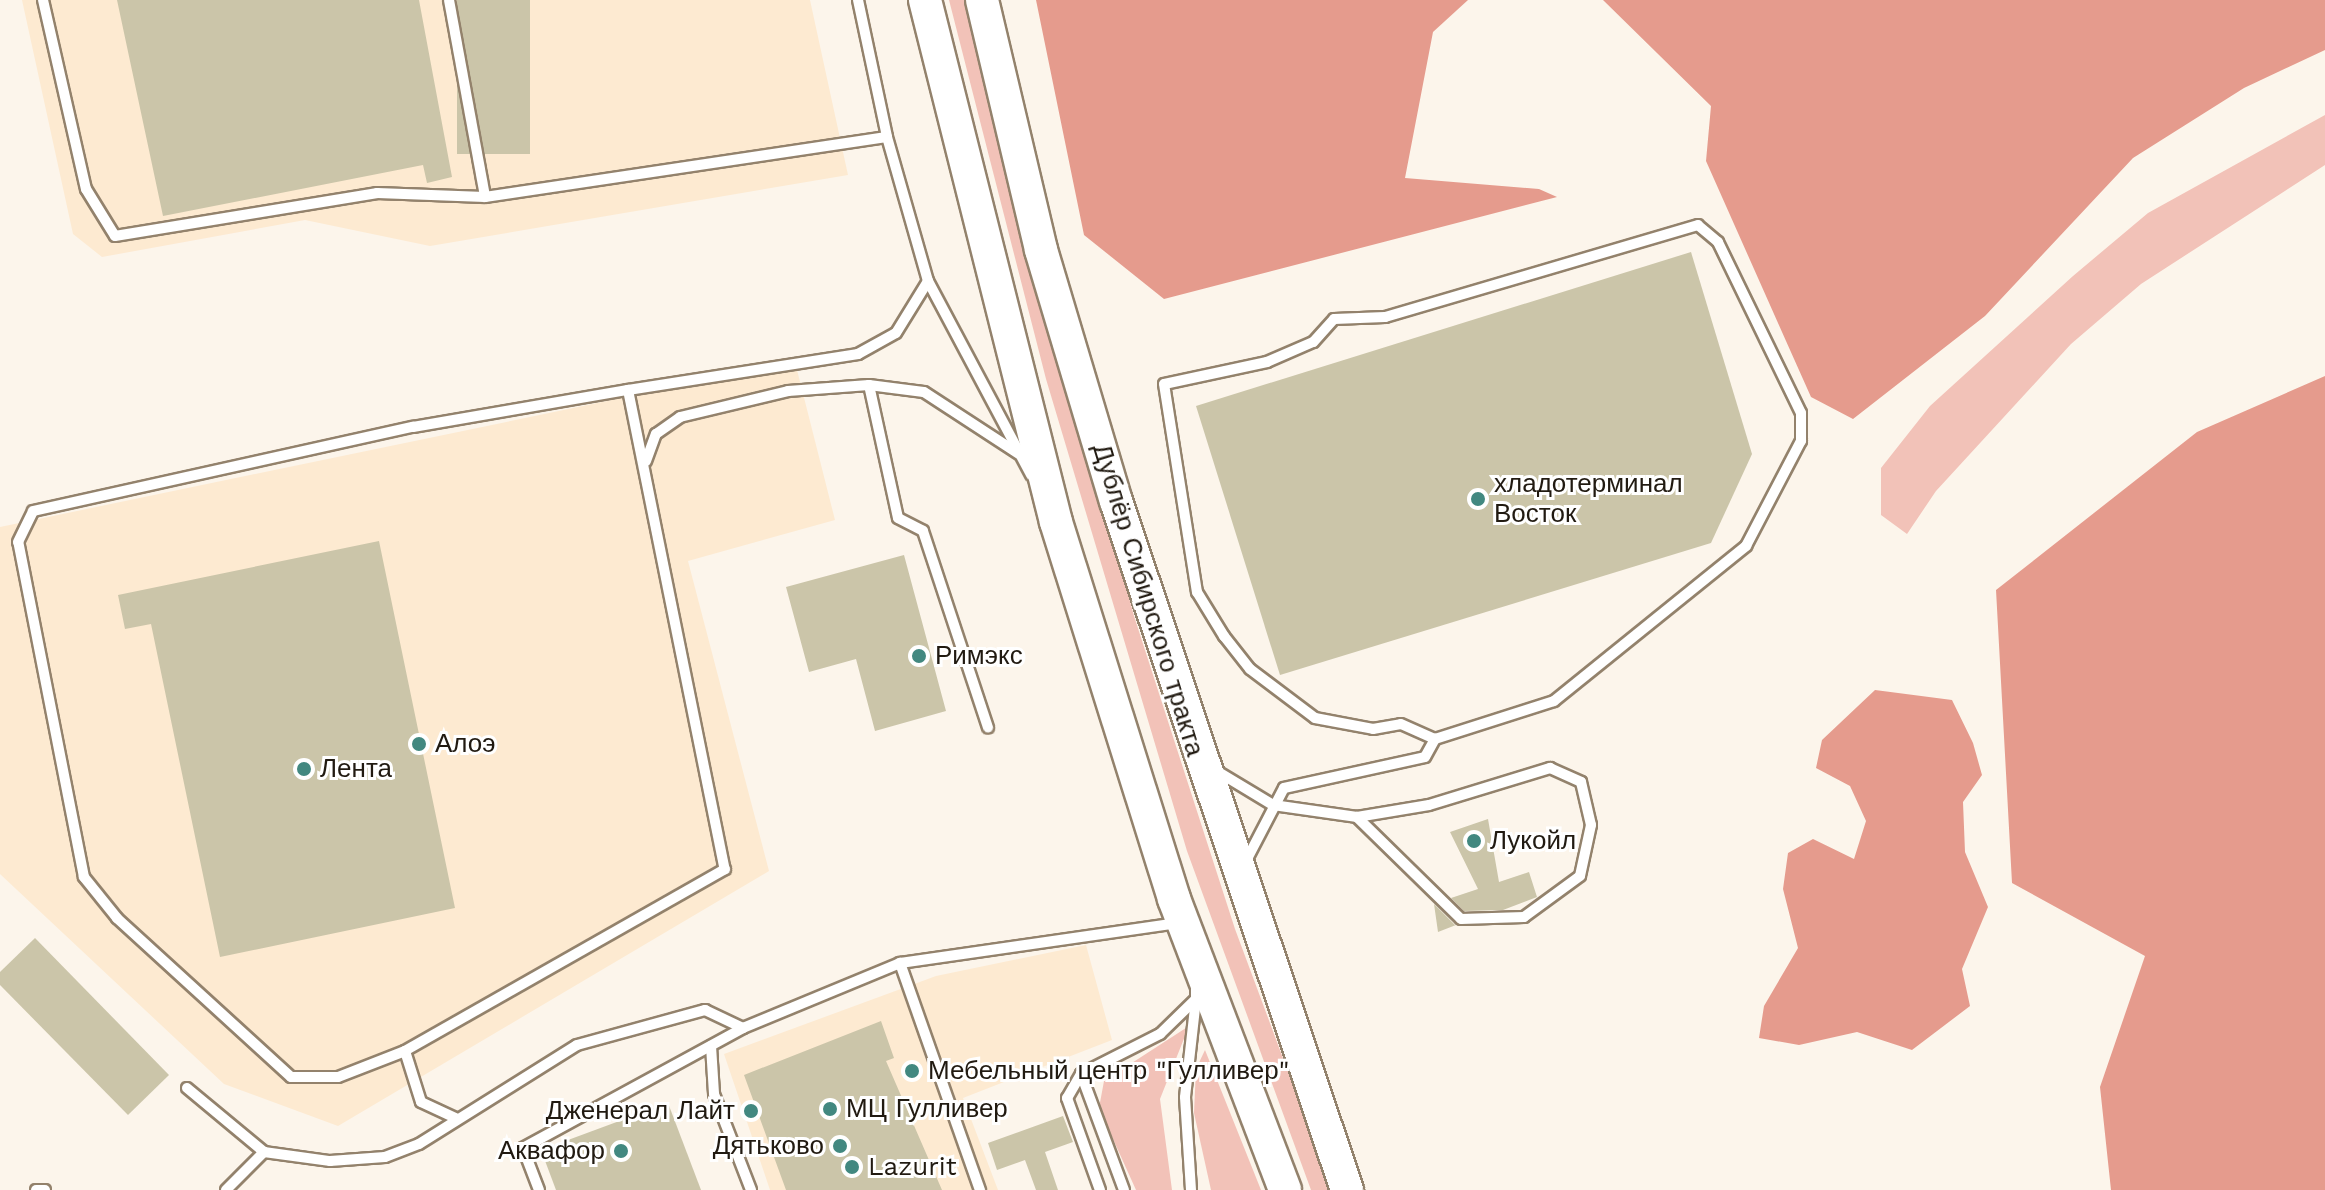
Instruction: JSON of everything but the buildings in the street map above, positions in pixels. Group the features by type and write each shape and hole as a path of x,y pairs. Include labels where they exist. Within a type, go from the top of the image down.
{"main road":[{"path":"925,0 1056,522 1182,922 1285,1190"},
{"name":"Дублёр Сибирского тракта","path":"982,0 1041,250 1197,758 1347,1190"}],"lane":[{"path":"43,0 86,189 115,236 377,193 485,197 887,137"},
{"path":"449,0 485,197"},
{"path":"858,0 887,137 928,281 1056,522"},
{"path":"1241,892 1250,847 1284,788 1425,757 1435,739 1507,719 1586,681 1746,546 1801,441 1801,413 1718,242 1698,225 1385,317 1334,319 1313,342 1267,362 1164,384 1197,592 1224,636 1250,669 1315,718 1373,729 1401,724 1435,739"},
{"path":"628,390 646,461 725,869 405,1051 338,1077 291,1077 117,918 84,877 18,542 33,511 413,427 628,390 858,354 896,333 928,281"},
{"path":"646,461 656,434 680,417 788,391 869,385 924,392 1020,455"},
{"path":"869,385 898,518 923,531 988,728"},
{"path":"1197,758 1273,805 1357,817 1429,805 1550,768 1581,782 1591,825 1580,876 1524,917 1461,919 1357,817"},
{"path":"539,1190 523,1148 743,1028 900,963 1182,922"},
{"path":"1191,1190 1185,1097 1196,999 1197,959"},
{"path":"900,963 980,1190"},
{"path":"1100,1190 1067,1098 1081,1074 1160,1034 1196,999"},
{"path":"187,1088 264,1152 330,1161 385,1157 577,1045 705,1010 743,1028"},
{"path":"711,1046 714,1094 751,1190"},
{"path":"405,1051 421,1102 456,1118"},
{"path":"1081,1074 1124,1190"},
{"path":"226,1190 264,1152"},
{"path":"36,1190 45,1190"}],"shaded area":[{"path":"22,0 810,0 848,175 430,246 305,220 102,257 73,234"},
{"path":"949,0 969,0 1134,616 1235,929 1332,1190 1311,1190 1187,851 1046,379"},
{"path":"1036,0 1468,0 1433,32 1405,178 1539,189 1557,197 1164,299 1084,235"},
{"path":"1603,0 2325,0 2325,50 2244,88 2133,158 1985,316 1853,419 1811,397 1706,161 1711,106"},
{"path":"2325,115 2325,165 2141,284 2071,344 1936,491 1907,534 1881,515 1881,468 1930,406 2073,276 2148,213"},
{"path":"795,362 835,520 688,561 769,871 338,1126 224,1084 0,874 0,527"},
{"path":"2325,376 2325,1190 2111,1190 2100,1087 2145,956 2012,883 1996,590 2197,432"},
{"path":"1875,690 1952,700 1973,743 1982,775 1963,802 1965,852 1988,907 1962,969 1970,1006 1912,1050 1857,1032 1799,1045 1759,1038 1764,1006 1798,948 1783,889 1788,853 1813,839 1854,859 1866,821 1850,786 1816,768 1822,740"},
{"path":"1086,945 1112,1040 963,1098 998,1190 770,1190 724,1054 936,976"},
{"path":"1189,1026 1160,1099 1172,1190 1136,1190 1099,1108 1104,1081"},
{"path":"1205,1050 1261,1190 1211,1190 1194,1113 1196,1069"}],"place":[{"name":"хладотерминал Восток","path":"1478,499"},
{"name":"Римэкс","path":"919,656"},
{"name":"Алоэ","path":"419,744"},
{"name":"Лента","path":"304,769"},
{"name":"Лукойл","path":"1474,841"},
{"name":"Мебельный центр \"Гулливер\"","path":"912,1071"},
{"name":"МЦ Гулливер","path":"830,1109"},
{"name":"Дженерал Лайт","path":"751,1111"},
{"name":"Дятьково","path":"840,1146"},
{"name":"Аквафор","path":"621,1151"},
{"name":"Lazurit","path":"852,1167"}]}
